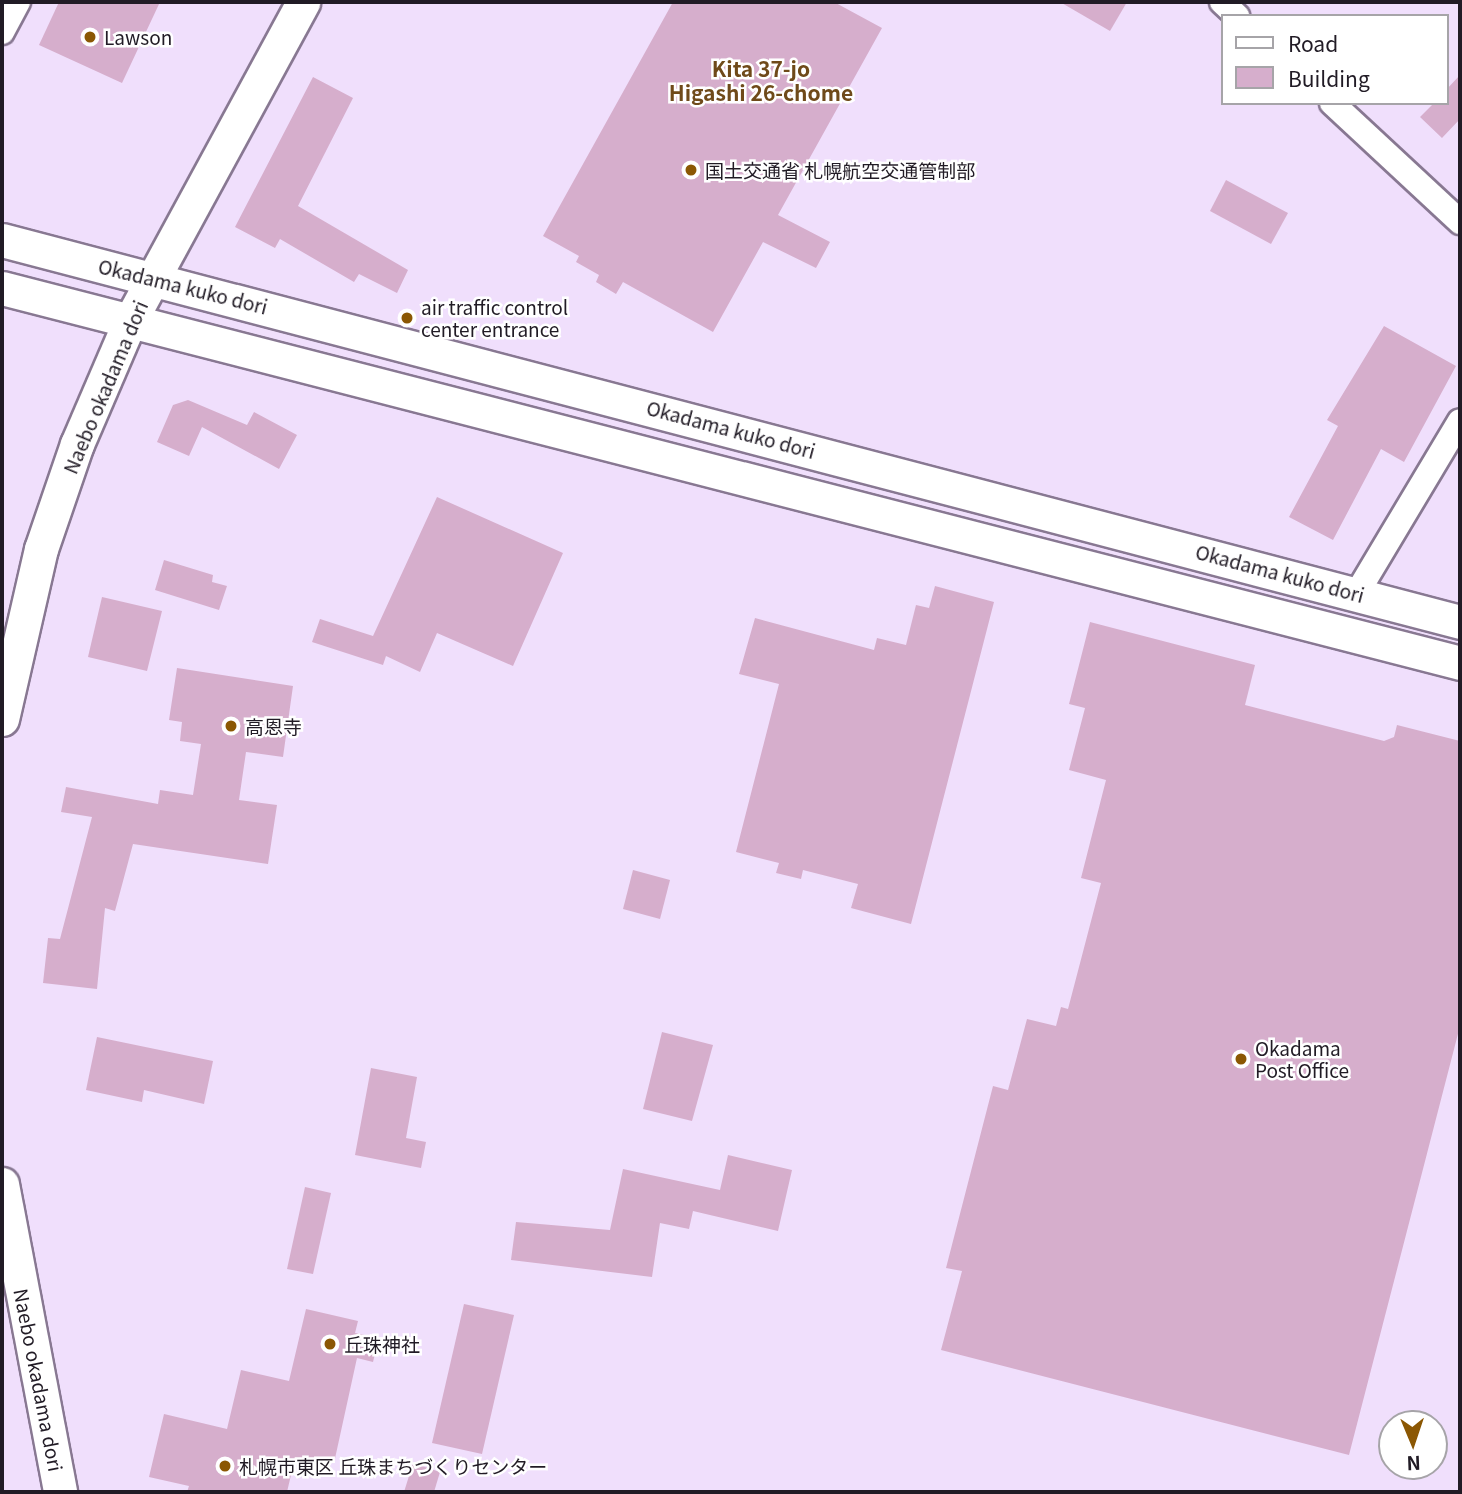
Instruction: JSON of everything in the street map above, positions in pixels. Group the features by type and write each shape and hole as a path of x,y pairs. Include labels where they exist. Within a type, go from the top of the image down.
{"main road":[{"name":"Naebo okadama dori","path":"2,719 41,549 130,321 303,2"},
{"name":"Okadama kuko dori","path":"2,240 154,276 1460,621"},
{"path":"2,288 1460,663"},
{"name":"Naebo okadama dori","path":"2,1184 60,1492"}],"street":[{"path":"1222,2 1235,14"},
{"path":"2,32 12,3"},
{"path":"1334,105 1460,222"},
{"path":"1357,593 1460,421"}],"building":[{"path":"59,2 160,2 122,83 39,45"},
{"name":"国土交通省 札幌航空交通管制部","path":"673,2 834,2 882,28 778,215 830,242 816,268 763,242 713,332 623,282 616,294 596,282 599,275 576,262 579,256 543,236"},
{"path":"1060,2 1127,2 1110,31"},
{"path":"1460,75 1460,119 1442,138 1420,117 1432,105 1448,105 1448,88"},
{"path":"313,77 353,98 298,206 408,270 397,293 359,274 354,282 280,239 275,248 235,227"},
{"path":"1226,180 1288,213 1271,244 1210,211"},
{"path":"1384,326 1456,366 1404,462 1381,449 1333,540 1289,517 1338,426 1327,420"},
{"path":"188,400 247,425 254,412 297,435 279,469 202,427 189,456 157,442 173,405"},
{"path":"437,497 563,553 513,666 437,633 420,672 386,656 383,665 312,642 320,619 373,636"},
{"path":"164,560 213,575 212,582 227,586 219,610 155,590"},
{"path":"935,586 994,602 911,924 851,908 858,884 803,870 801,879 776,873 779,863 736,852 779,684 739,674 755,618 874,650 877,638 906,645 916,605 929,608"},
{"path":"102,597 162,611 147,671 88,657"},
{"path":"1090,622 1255,665 1245,705 1384,741 1394,737 1397,725 1460,741 1460,1026 1349,1455 941,1350 962,1271 946,1268 993,1086 1008,1090 1027,1019 1056,1026 1061,1007 1068,1009 1101,883 1081,878 1106,780 1069,770 1085,708 1069,704"},
{"path":"177,668 293,686 283,757 246,752 239,800 277,805 268,864 133,844 115,911 105,908 97,989 43,983 48,938 60,939 92,817 61,812 66,787 158,804 160,790 193,795 201,744 180,741 182,722 169,720"},
{"path":"633,870 670,880 660,919 623,909"},
{"path":"662,1032 713,1045 692,1121 643,1109"},
{"path":"97,1037 213,1061 204,1104 144,1090 142,1102 86,1090"},
{"path":"371,1068 417,1077 406,1138 426,1142 421,1168 355,1155"},
{"path":"728,1155 792,1170 778,1231 693,1211 689,1229 660,1223 652,1277 511,1260 516,1222 610,1230 623,1169 720,1190"},
{"path":"305,1187 331,1193 313,1274 287,1269"},
{"path":"464,1304 514,1315 482,1454 432,1443"},
{"path":"306,1309 358,1321 355,1333 379,1338 373,1362 357,1358 334,1463 295,1458 287,1492 187,1492 189,1486 149,1477 164,1414 227,1429 241,1370 289,1381"},
{"path":"413,1463 440,1472 434,1492 404,1492"}],"place":[{"name":"Lawson","path":"90,37"},
{"name":"国土交通省 札幌航空交通管制部","path":"691,170"},
{"name":"air traffic control center entrance","path":"407,318"},
{"name":"高恩寺","path":"231,726"},
{"name":"Okadama Post Office","path":"1241,1059"},
{"name":"丘珠神社","path":"330,1344"},
{"name":"札幌市東区 丘珠まちづくりセンター","path":"225,1466"}],"district":[{"name":"Kita 37-jo Higashi 26-chome","path":"761,80"}]}
